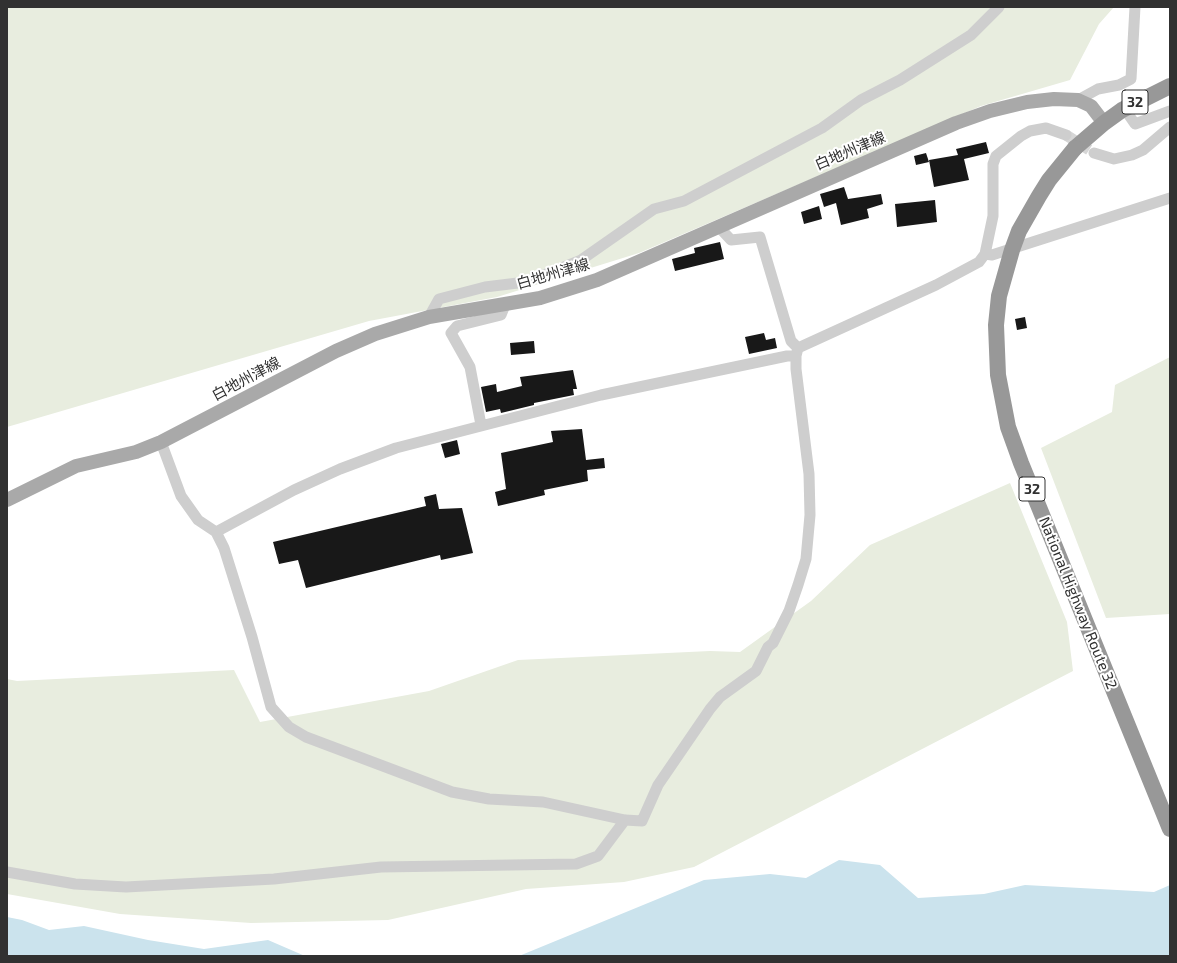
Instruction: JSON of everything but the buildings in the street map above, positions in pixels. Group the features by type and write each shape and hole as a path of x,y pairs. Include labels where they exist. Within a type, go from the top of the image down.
{"highway":[{"name":"National Highway Route 32","path":"1170,86 1124,108 1104,122 1075,148 1049,180 1019,231 1012,250 999,296 996,325 998,376 1008,427 1021,463 1170,829"}],"main road":[{"name":"白地州津線","path":"7,500 76,466 136,452 160,442 336,351 375,334 429,317 506,305 547,296 597,280 956,123 990,111 1027,102 1054,99 1078,100 1091,106 1104,122"}],"street":[{"path":"429,317 439,299 485,287 526,282 581,260 654,209 684,201 822,128 861,100 900,80 971,34 999,7"},
{"path":"1078,100 1098,89 1119,85 1131,79 1135,7"},
{"path":"1124,108 1135,124 1170,111"},
{"path":"216,532 294,490 340,469 396,448 600,395 787,356 797,352 936,285 979,262 985,254 993,216 993,164 996,156 1021,136 1030,131 1046,128 1066,135"},
{"path":"1094,153 1114,159 1132,155 1143,150 1170,128"},
{"path":"985,254 992,255 1170,198"},
{"path":"160,442 181,496 198,520 216,532 224,548 250,630 271,707 289,727 306,738 452,792 489,799 543,802 624,820 642,821 658,785 710,709 720,698 756,671 768,647 773,644 789,611 806,559 810,515 809,474 797,352 791,341 760,237 731,240 718,226"},
{"path":"481,425 470,367 451,333 458,326 501,314 506,305"},
{"path":"7,872 74,884 126,887 274,879 381,867 576,864 598,856 624,820"}],"shaded area":[{"path":"7,7 1114,7 1099,24 1070,80 981,106 639,253 497,297 369,321 7,427"},
{"path":"1170,357 1170,614 1106,618 1041,448 1112,412 1115,385"},
{"path":"1010,483 1067,622 1073,671 694,867 624,882 526,889 388,920 251,923 120,914 7,894 7,679 17,681 234,670 260,722 429,691 518,660 710,651 740,652 811,601 870,545"}],"water":[{"path":"839,860 880,865 918,898 984,894 1025,885 1154,892 1170,885 1170,956 519,956 704,880 770,874 806,878"},
{"path":"7,917 22,920 49,930 84,926 148,940 204,949 268,940 305,956 7,956"}],"tunnel":[{"path":"1066,135 1094,153"}]}
